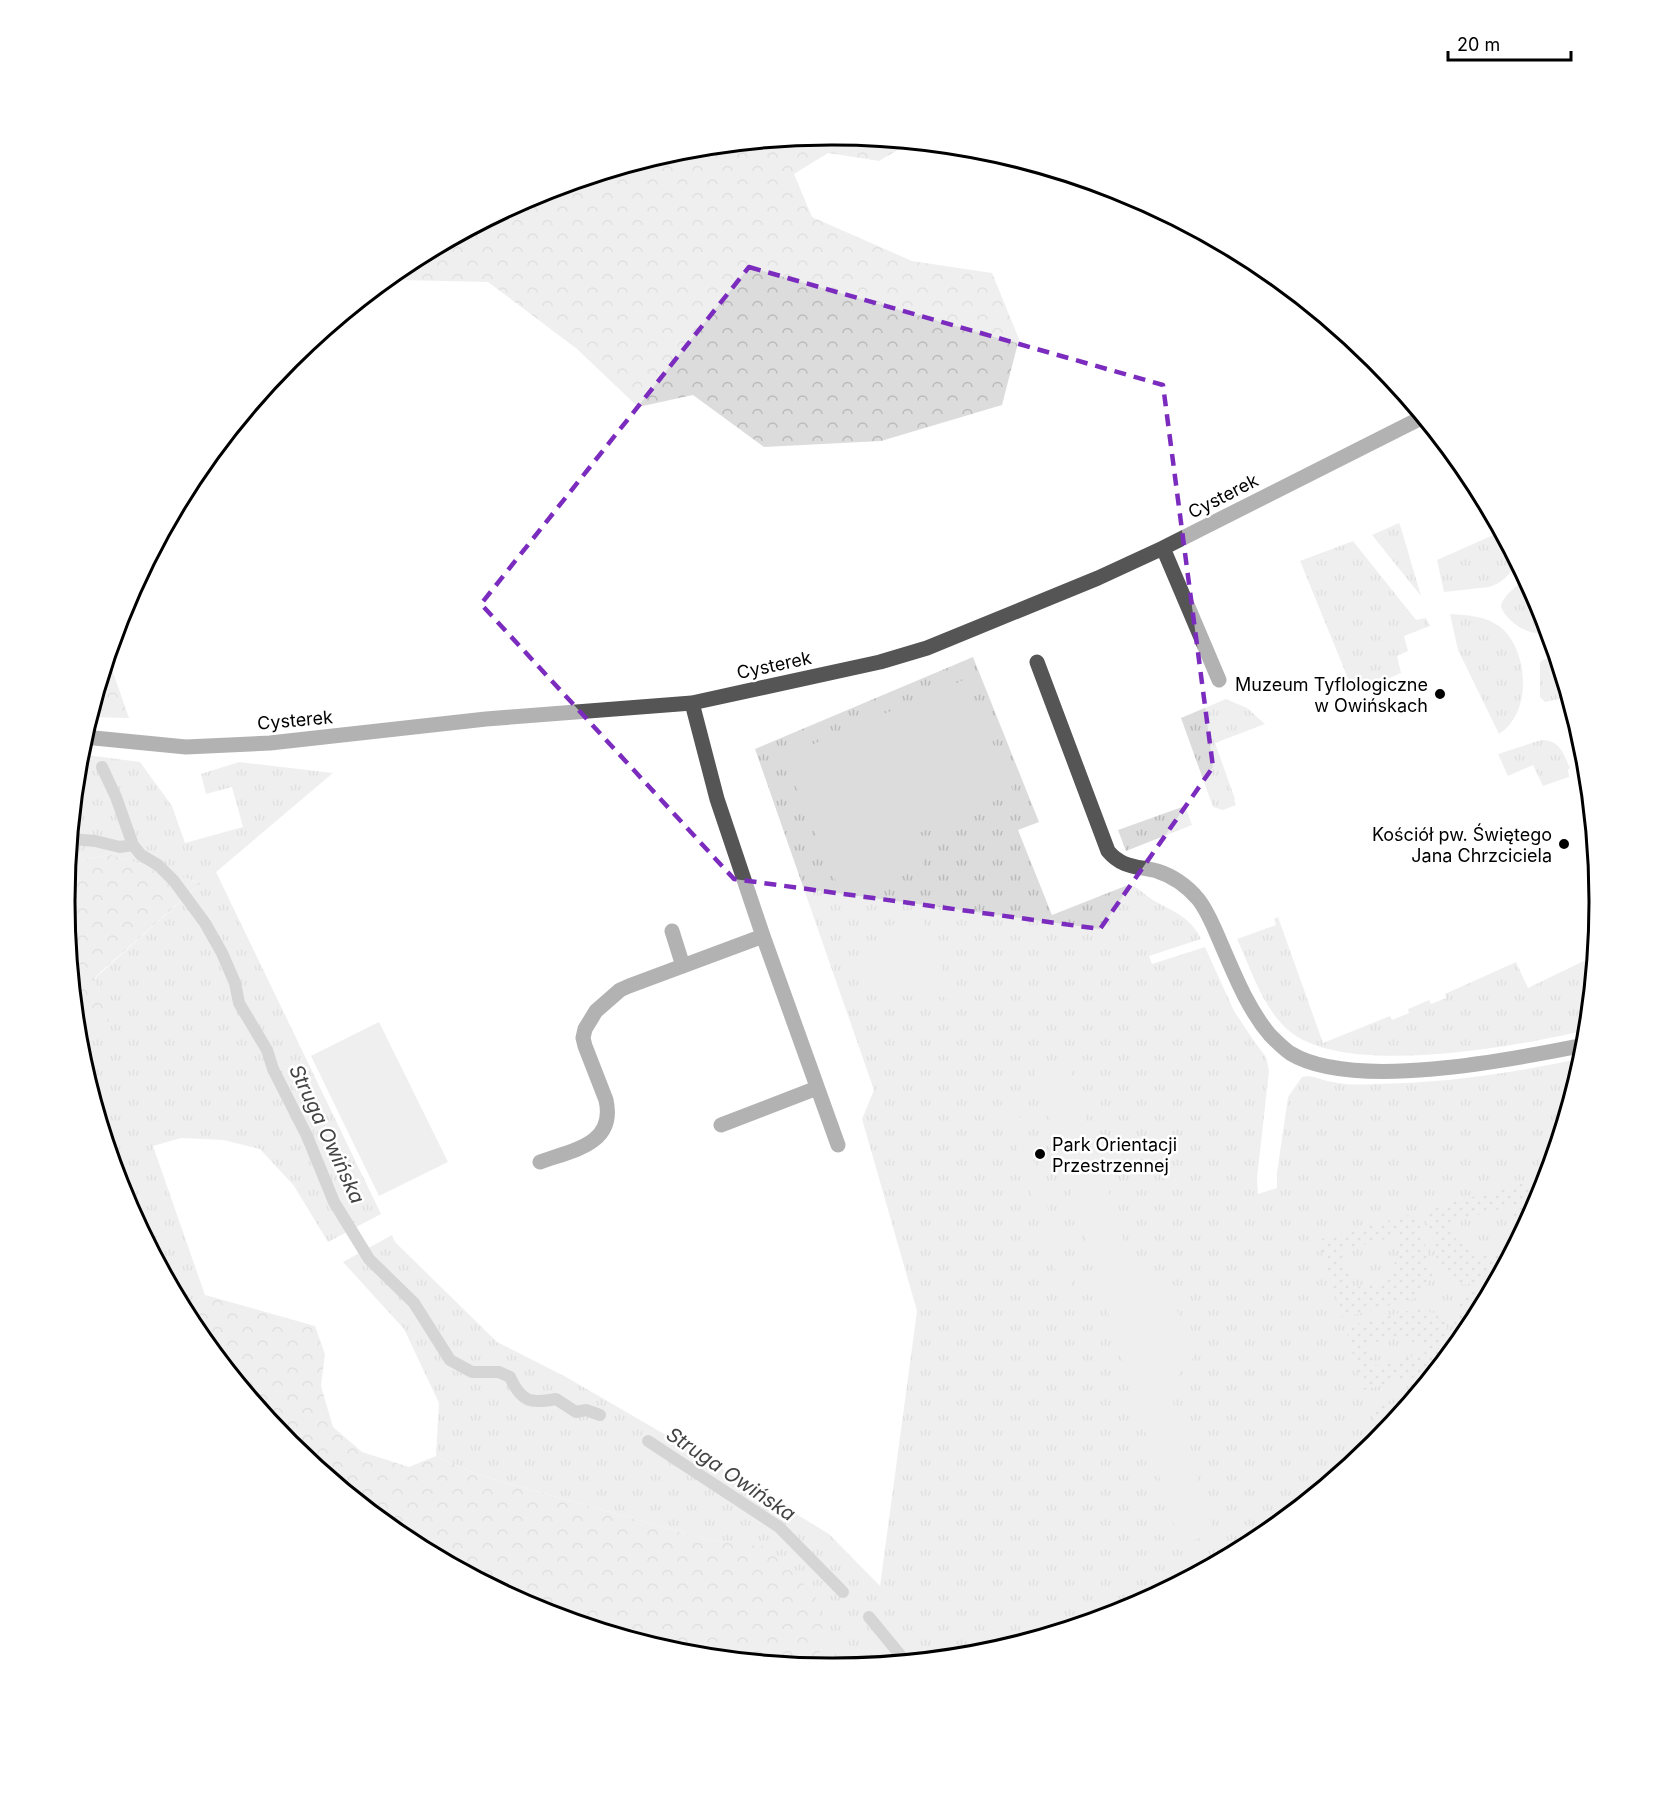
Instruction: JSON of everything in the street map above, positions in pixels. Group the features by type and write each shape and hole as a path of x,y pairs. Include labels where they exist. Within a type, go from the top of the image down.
{"street":[{"name":"Cysterek","path":"94,738 186,747 270,743 486,719 692,703 880,662 927,648 1089,582 1163,548 1416,420"},
{"path":"1163,548 1219,680"},
{"path":"1037,662 1108,851 1125,865 1159,872 1192,892 1213,924 1240,985 1259,1020 1269,1034 1291,1053 1314,1062 1340,1068 1405,1070 1505,1060 1574,1047"},
{"path":"692,703 717,799 763,936 838,1145"},
{"path":"672,931 683,966"},
{"path":"540,1162 595,1140 606,1127 608,1109 606,1100 583,1038 589,1020 620,990 763,936"},
{"path":"721,1125 817,1088"}],"highlighted area":[{"path":"749,267 1163,385 1213,767 1100,929 734,879 481,604"}],"green space":[{"path":"832,144 901,148 879,161 828,153 794,174 812,217 912,261 992,273 1019,339 1002,405 881,441 764,447 693,395 638,407 577,349 488,282 400,280 454,246 542,202 636,170 684,159 782,146"},
{"path":"1399,523 1401,528 1421,596 1372,535"},
{"path":"1494,535 1512,570 1506,578 1489,587 1444,592 1437,560"},
{"path":"1353,541 1416,620 1426,618 1430,626 1404,636 1408,651 1397,656 1401,673 1354,693 1300,561"},
{"path":"1519,584 1539,633 1528,631 1507,617 1501,607 1507,595"},
{"path":"1450,614 1488,620 1499,626 1515,646 1523,673 1521,701 1510,724 1499,734 1458,650"},
{"name":"Park Orientacji Przestrzennej","path":"973,657 1039,822 1018,830 1052,915 1128,885 1180,915 1192,925 1201,939 1149,956 1152,964 1205,947 1234,1011 1266,1057 1269,1071 1257,1178 1258,1194 1277,1188 1277,1173 1288,1097 1302,1077 1310,1076 1353,1085 1427,1082 1505,1073 1571,1060 1549,1145 1511,1236 1488,1280 1461,1322 1433,1362 1401,1401 1331,1471 1253,1531 1167,1580 1122,1601 1028,1633 980,1644 882,1657 817,1658 825,1642 769,1548 709,1540 479,1475 436,1456 439,1403 404,1329 343,1262 392,1235 395,1242 497,1342 566,1377 829,1534 880,1586 917,1311 862,1119 874,1090 755,749"},
{"path":"1549,658 1561,699 1545,702 1540,697 1541,661"},
{"path":"112,669 129,718 98,717"},
{"path":"966,679 1014,793 912,836 924,867 844,900 783,757"},
{"path":"1226,699 1247,708 1265,724 1215,743 1236,805 1223,810 1213,807 1181,718"},
{"path":"1541,740 1552,742 1560,748 1570,768 1569,777 1543,786 1533,765 1508,776 1498,754"},
{"path":"90,755 140,762 172,806 185,843 243,827 232,787 206,794 201,774 239,762 333,773 216,872 381,1214 328,1242 294,1186 260,1149 223,1140 181,1138 153,1146 205,1295 192,1305 153,1236 115,1145 101,1097 83,1013 110,1025 94,979 201,883 111,855 77,861 81,803"},
{"path":"1185,806 1192,825 1126,851 1118,830"},
{"path":"111,855 201,883 94,978 111,1026 83,1013 77,951 75,901 77,861"},
{"path":"918,906 950,990 961,995 962,1001 957,1006 950,1005 945,997 860,994 867,966 878,942 905,914"},
{"path":"1278,917 1323,1043 1390,1016 1392,1020 1409,1013 1408,1009 1429,1000 1431,1004 1446,998 1445,994 1516,962 1528,988 1586,960 1583,1000 1577,1032 1519,1044 1433,1054 1389,1056 1349,1053 1314,1045 1288,1030 1271,1010 1237,939 1276,925 1274,919"},
{"path":"379,1022 448,1162 379,1196 311,1056"},
{"path":"1068,1062 1135,1277 1168,1283 1193,1358 1168,1386 1214,1534 1180,1544 1034,1072"},
{"path":"1009,1083 1073,1289 1062,1292 997,1086"},
{"path":"1528,1182 1530,1192 1515,1226 1511,1206 1451,1222 1456,1240 1482,1255 1504,1249 1489,1278 1464,1285 1440,1272 1425,1210"},
{"path":"1416,1213 1433,1274 1420,1297 1342,1318 1318,1240","holes":["1396,1236 1401,1251 1386,1280 1353,1288 1342,1251"]},
{"path":"1482,1290 1456,1329 1453,1317 1466,1294"},
{"path":"205,1295 315,1326 325,1354 321,1386 333,1427 362,1452 409,1467 436,1456 479,1475 709,1540 769,1547 817,1599 825,1642 817,1658 733,1652 636,1633 542,1601 453,1557 411,1531 371,1502 297,1437 231,1362 192,1305"},
{"path":"1422,1307 1445,1319 1449,1339 1422,1375 1363,1390 1345,1327","holes":["1401,1335 1424,1348 1425,1353 1376,1366 1369,1344"]},
{"path":"1400,1402 1376,1428 1370,1409"}],"waterway":[{"name":"Struga Owińska","path":"102,767 116,797 133,845 141,855 158,865 174,881 205,923 222,953 235,983 239,1003 267,1050 273,1069 307,1136 334,1202 369,1259 414,1303 450,1360 472,1372 499,1372 510,1377 518,1392 533,1401 556,1399 576,1412 586,1410 600,1415"},
{"path":"78,840 120,847 133,845"},
{"name":"Struga Owińska","path":"648,1441 779,1527 843,1592"},
{"name":"Struga Owińska","path":"869,1617 900,1655"}],"place":[{"name":"Muzeum Tyflologiczne w Owińskach","path":"1440,694"},
{"name":"Kościół pw. Świętego Jana Chrzciciela","path":"1564,844"},
{"name":"Park Orientacji Przestrzennej","path":"1040,1154"}]}
